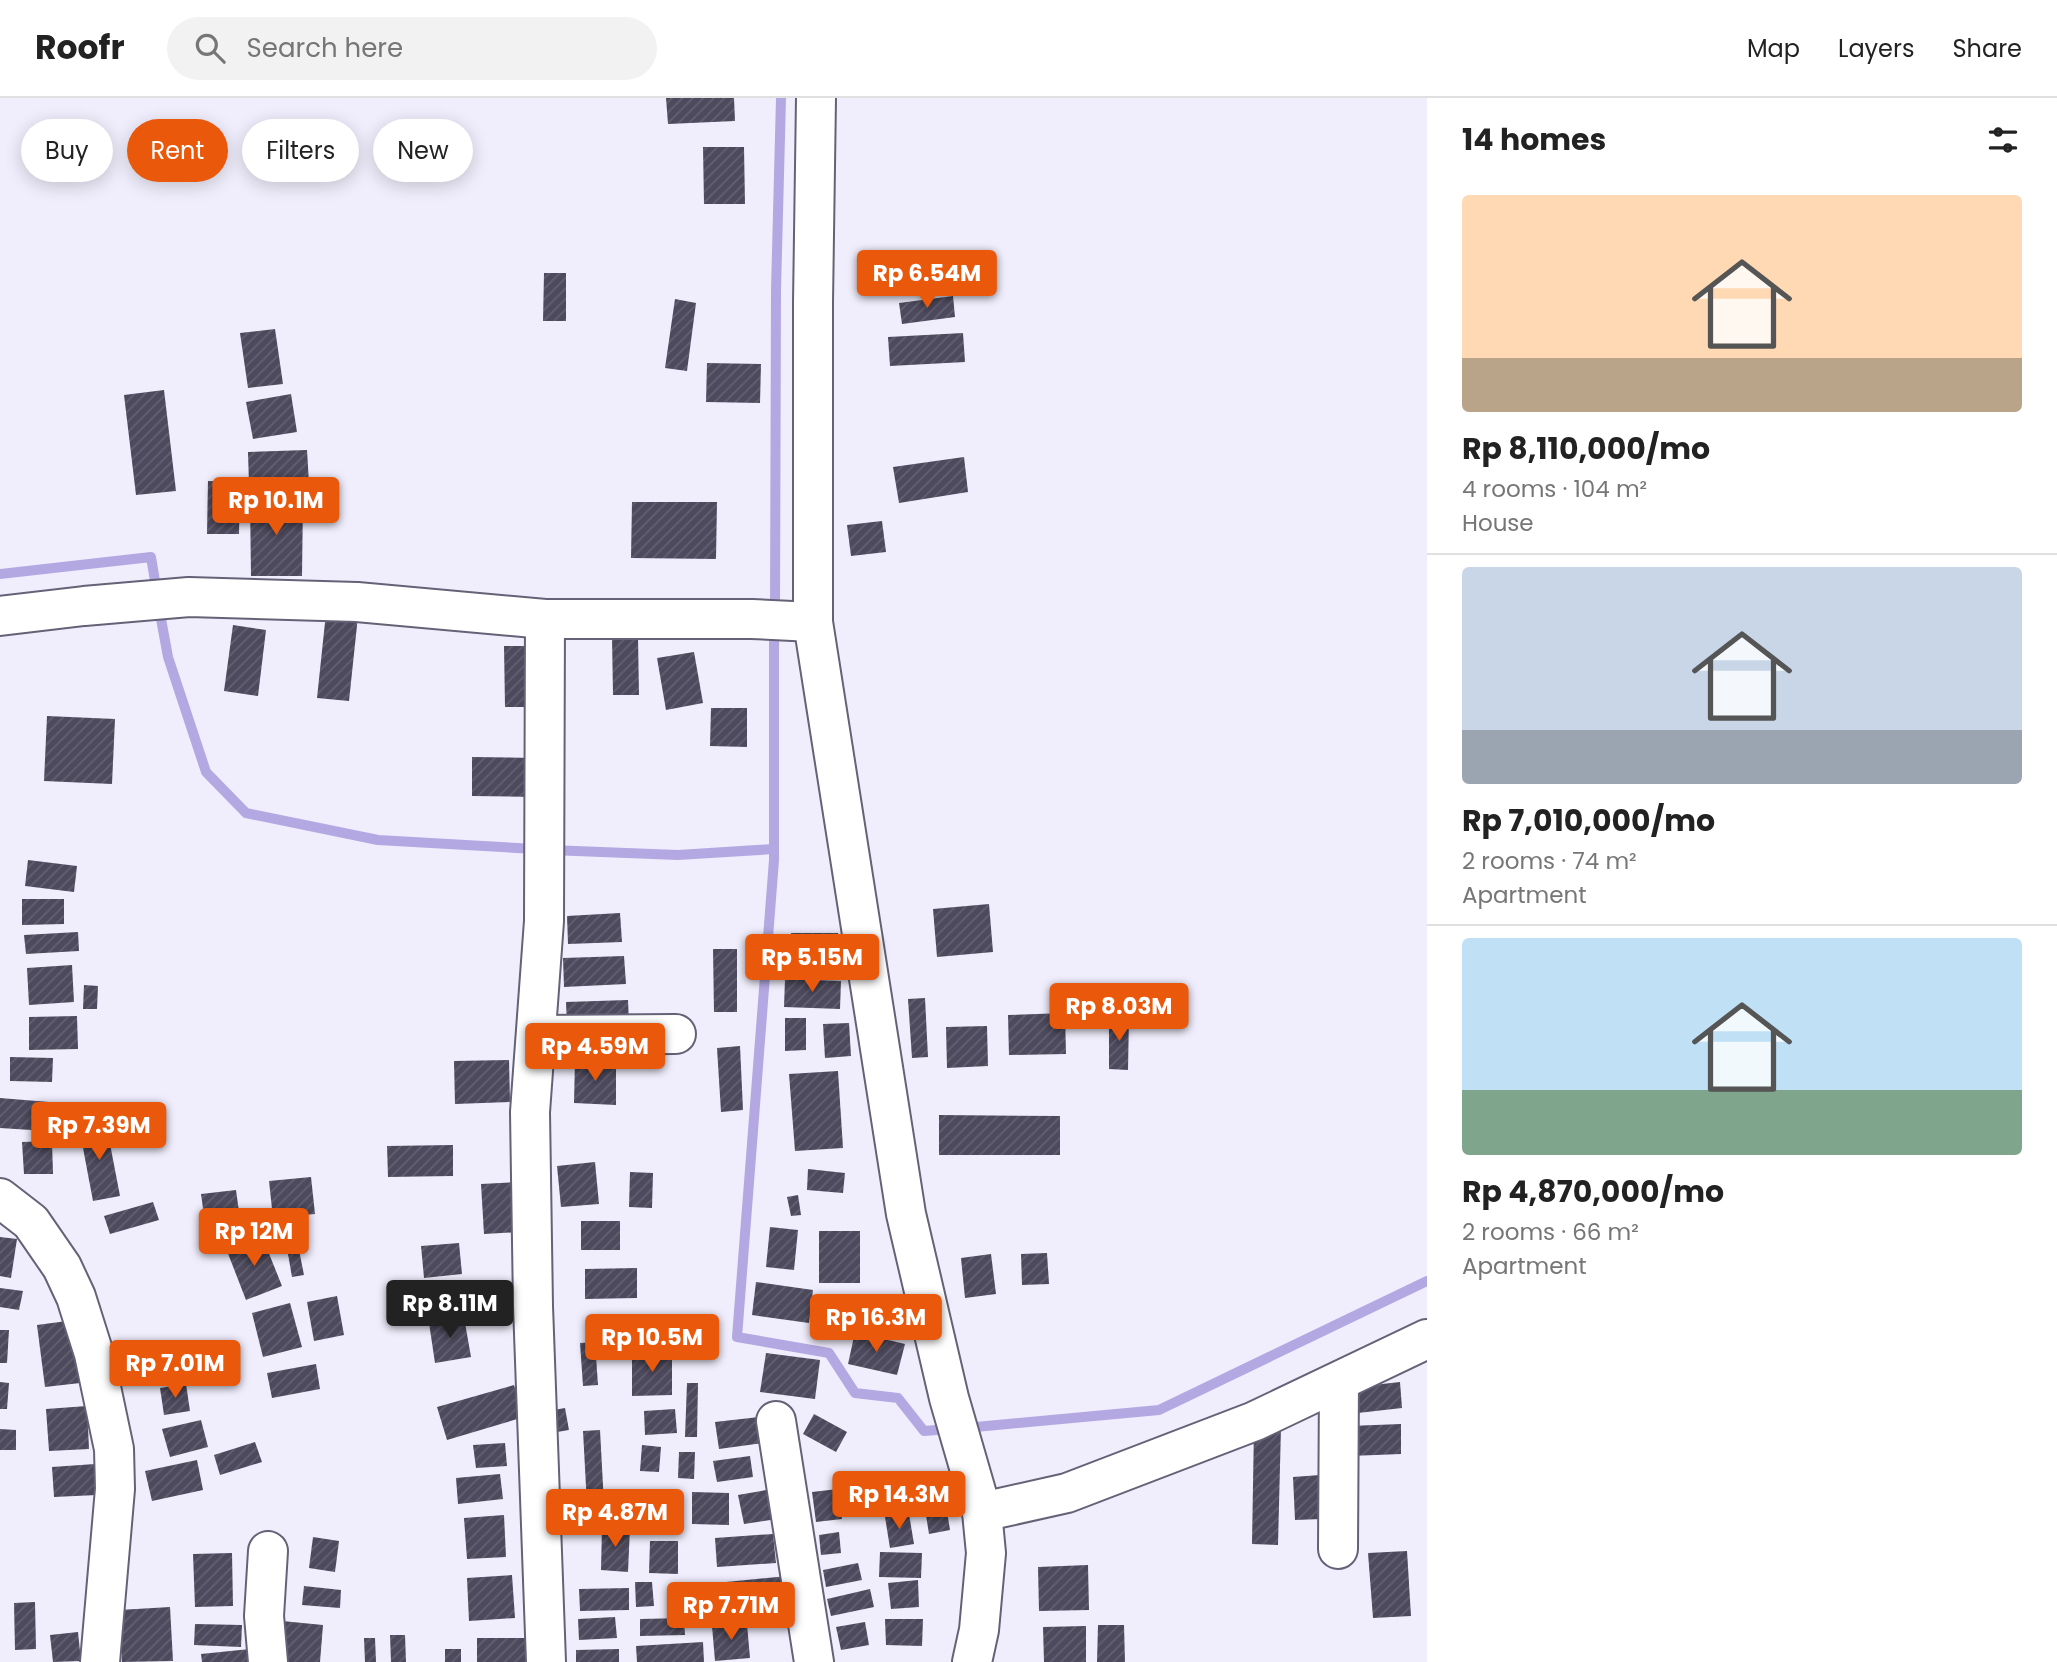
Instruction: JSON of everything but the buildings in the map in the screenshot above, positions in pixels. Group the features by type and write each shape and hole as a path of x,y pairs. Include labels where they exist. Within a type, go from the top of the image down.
{"street":[{"path":"816,98 813,622 906,1214 949,1398 982,1512 986,1553 979,1630 972,1662"},
{"path":"0,616 189,597 357,602 545,619 752,619 813,622"},
{"path":"545,619 544,921 530,1112 533,1306 546,1662"},
{"path":"536,1035 676,1034"},
{"path":"0,1198 31,1222 62,1267 76,1297 94,1354 114,1449 115,1489 100,1662"},
{"path":"982,1512 1067,1493 1255,1420 1427,1339"},
{"path":"1338,1549 1339,1382"},
{"path":"776,1421 814,1662"},
{"path":"268,1551 264,1616 268,1662"}],"waterway":[{"path":"775,612 776,290 781,98"},
{"path":"0,574 151,557 157,593"},
{"path":"159,608 168,657 206,772 246,813 378,840 535,849"},
{"path":"774,627 774,860 737,1337 829,1353 855,1393 898,1398 924,1431 950,1429"},
{"path":"550,850 678,855 774,849"},
{"path":"965,1428 1159,1410 1427,1281"}]}
